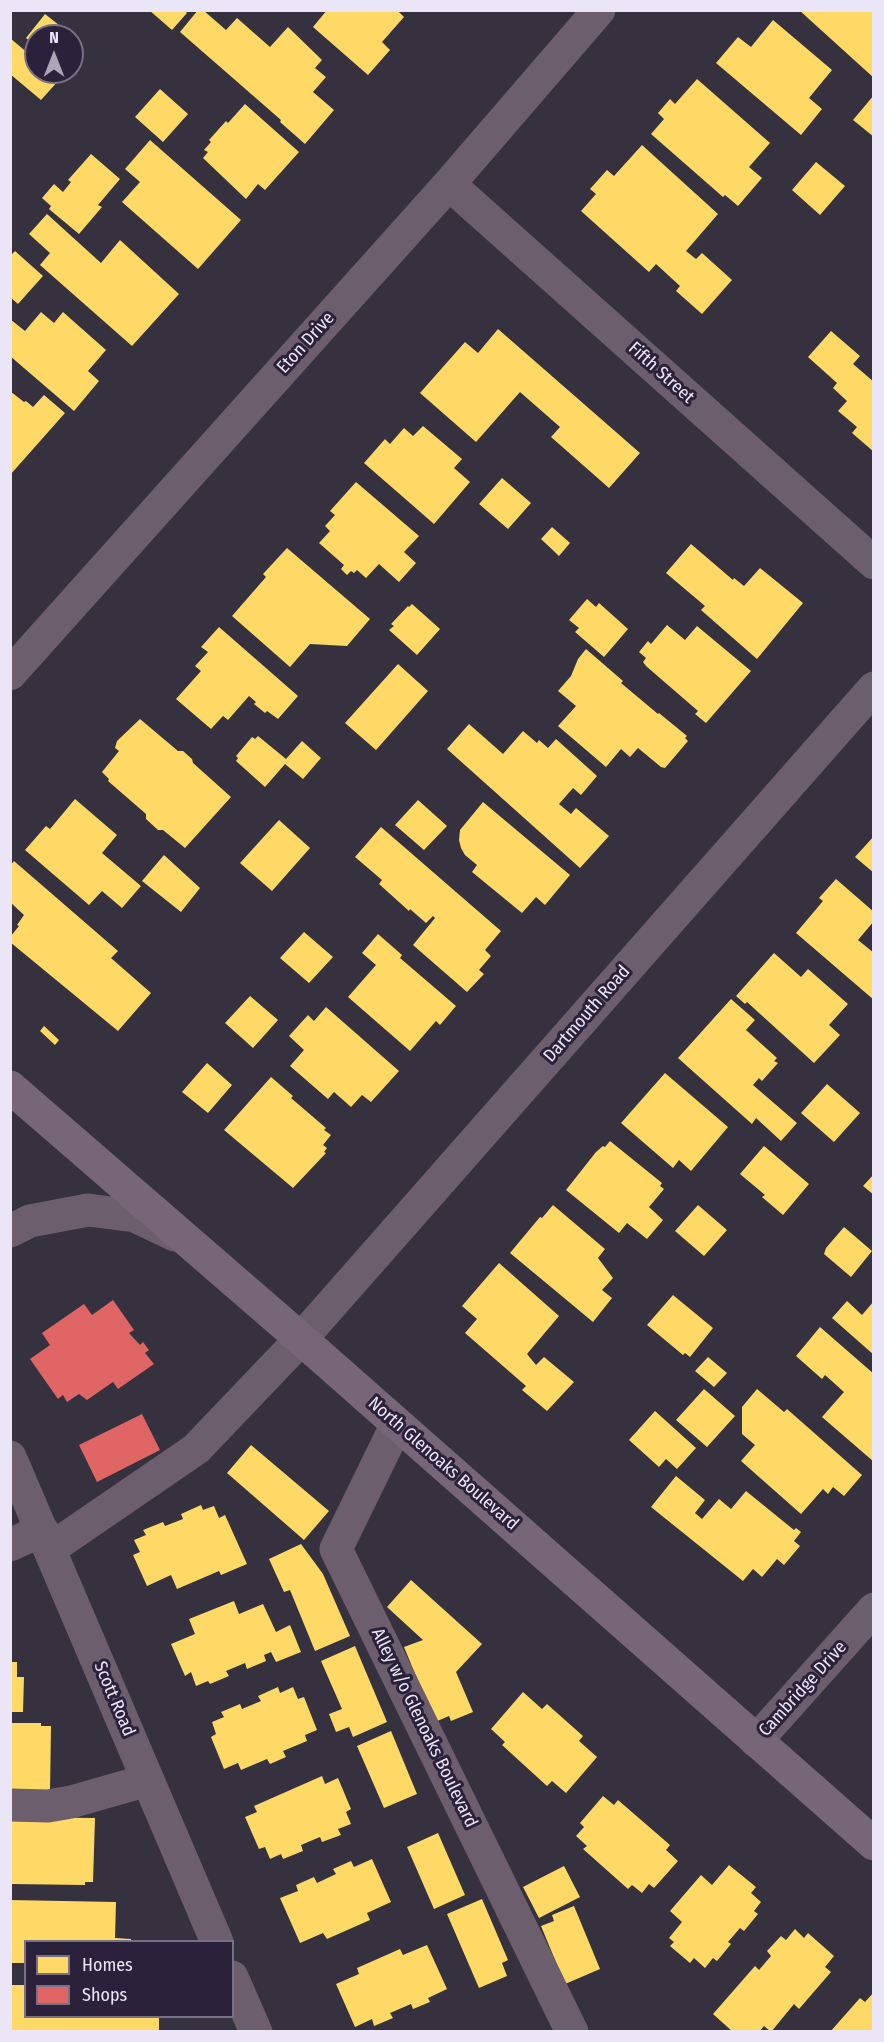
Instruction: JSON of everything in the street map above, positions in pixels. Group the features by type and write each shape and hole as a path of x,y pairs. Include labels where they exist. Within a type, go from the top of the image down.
{"main road":[{"name":"North Glenoaks Boulevard","path":"10,1087 301,1339 873,1844"}],"street":[{"name":"Eton Drive","path":"10,674 449,184 599,10"},
{"name":"Fifth Street","path":"449,184 873,563"},
{"name":"Dartmouth Road","path":"10,1545 46,1540 196,1449 301,1339 873,688"},
{"path":"10,1231 30,1221 88,1210 135,1216 190,1243"},
{"name":"Alley w/o Glenoaks Boulevard","path":"397,1424 336,1549 572,2031"},
{"name":"Scott Road","path":"10,1456 217,1940"},
{"name":"Cambridge Drive","path":"756,1741 873,1609"},
{"path":"10,1805 48,1806 71,1802 148,1780"},
{"path":"234,1982 255,2031"}],"building: Homes":[{"path":"149,10 184,10 187,13 172,30"},
{"path":"198,10 203,10 226,30 237,18 270,47 288,27 322,60 315,68 326,77 313,92 334,110 305,144 280,122 281,120 180,32"},
{"path":"327,10 397,10 404,17 382,42 390,50 368,75 313,27"},
{"path":"799,10 874,10 874,78"},
{"path":"45,14 58,24 37,24"},
{"path":"773,20 832,70 809,98 822,109 801,135 716,63 738,37 751,47"},
{"path":"10,38 24,50 24,84 55,84 41,100 10,74"},
{"path":"697,79 770,143 749,167 762,178 738,206 725,195 723,197 651,134 664,119 658,113 670,99 675,104"},
{"path":"160,89 188,114 163,142 135,117"},
{"path":"874,95 874,137 853,120"},
{"path":"245,104 299,152 265,190 258,184 246,199 203,158 208,152 204,150 211,142 209,140"},
{"path":"150,140 241,220 198,269 122,202 140,182 125,169"},
{"path":"642,145 718,214 686,251 696,259 702,253 732,280 702,314 676,291 680,286 656,264 649,272 581,211 596,194 590,189 607,170 614,176"},
{"path":"91,154 120,179 98,205 102,207 79,234 49,209 51,206 42,198 54,184 63,192 71,182 68,180"},
{"path":"816,162 845,186 820,215 792,190"},
{"path":"47,214 101,263 120,240 179,294 132,346 40,265 50,253 29,234"},
{"path":"15,251 43,276 18,304 10,297 10,256"},
{"path":"41,312 54,323 63,312 106,350 88,371 99,381 74,411 10,356 10,319 25,331"},
{"path":"498,329 640,453 609,488 551,437 560,427 520,392 476,442 420,393 465,342 478,353"},
{"path":"831,331 860,356 853,364 874,382 874,452 852,433 857,427 838,411 847,401 833,388 837,383 808,357"},
{"path":"10,391 33,407 44,395 65,413 10,475"},
{"path":"423,426 462,459 454,468 470,482 434,524 364,463 385,439 390,444 404,428 413,436"},
{"path":"502,478 531,503 508,529 479,504"},
{"path":"356,482 419,536 404,552 416,563 399,582 379,564 366,578 357,570 347,575 341,569 344,565 319,543 330,531 325,526 335,515 330,511"},
{"path":"552,527 570,543 559,556 541,539"},
{"path":"691,544 733,580 734,578 744,586 760,568 803,603 757,659 701,610 705,606 666,573"},
{"path":"287,548 370,619 347,646 310,644 290,667 232,616 266,577 263,574"},
{"path":"587,599 596,607 599,603 628,629 604,657 575,632 579,628 569,620"},
{"path":"412,604 440,629 417,655 389,630 394,626 391,624"},
{"path":"667,625 685,640 697,626 751,671 706,723 695,714 698,711 646,666 643,662 646,658 639,652 648,641 651,644"},
{"path":"219,627 298,696 278,719 267,711 265,713 254,704 256,702 249,696 228,720 223,716 211,729 176,699 201,671 195,666 208,652 201,647"},
{"path":"586,649 623,681 621,683 687,736 685,738 688,741 665,768 638,748 630,757 621,749 606,767 558,726 576,706 558,691 571,676 578,659"},
{"path":"398,664 428,691 376,750 345,723"},
{"path":"140,719 178,751 183,751 231,797 185,848 163,830 158,830 146,819 146,814 108,781 109,779 102,772 119,751 115,748 117,741"},
{"path":"469,724 503,754 523,731 537,743 539,740 548,748 556,739 597,776 581,795 573,788 559,804 571,814 576,808 609,836 580,868 447,749"},
{"path":"258,736 286,759 302,741 321,758 303,779 285,764 265,787 236,761 238,758 236,756 252,737 255,739"},
{"path":"75,799 117,835 102,853 141,886 122,908 102,891 89,905 25,850 46,826 50,829"},
{"path":"418,800 447,826 424,850 395,825"},
{"path":"483,802 570,875 545,905 536,897 522,913 472,872 477,865 465,855 461,848 460,830"},
{"path":"279,820 310,848 272,891 240,863"},
{"path":"381,827 501,931 485,950 491,956 479,970 484,974 467,992 413,945 435,918 433,916 426,923 410,909 409,911 379,884 382,880 355,857"},
{"path":"874,836 874,873 855,857"},
{"path":"164,855 200,888 181,912 142,881"},
{"path":"14,861 118,951 111,958 151,993 118,1031 10,942 10,937 24,915 10,902 10,866"},
{"path":"836,879 874,912 874,921 858,940 874,953 874,1000 796,933 823,901 819,898"},
{"path":"304,932 333,957 309,983 280,958"},
{"path":"378,934 402,955 400,958 456,1006 440,1025 436,1021 410,1051 348,997 376,965 362,953"},
{"path":"774,953 801,977 808,969 848,1004 829,1025 840,1035 814,1063 747,1002 745,1004 736,996"},
{"path":"250,996 278,1020 253,1048 225,1023"},
{"path":"731,999 755,1020 746,1030 777,1058 774,1061 778,1063 762,1081 759,1078 753,1085 797,1123 781,1141 756,1118 752,1124 678,1058"},
{"path":"326,1007 399,1071 371,1102 362,1095 351,1107 334,1092 328,1099 290,1066 304,1050 289,1036 308,1015 314,1021"},
{"path":"44,1026 59,1040 55,1045 40,1031"},
{"path":"207,1063 232,1085 208,1113 182,1092"},
{"path":"665,1073 728,1127 691,1171 679,1160 673,1168 621,1123"},
{"path":"271,1077 331,1135 323,1145 327,1148 324,1152 326,1153 293,1188 224,1130"},
{"path":"827,1084 860,1113 834,1142 801,1113"},
{"path":"610,1141 662,1183 660,1186 664,1189 649,1207 663,1220 647,1239 627,1223 619,1233 566,1190 596,1152"},
{"path":"764,1146 809,1184 783,1215 762,1197 765,1195 740,1174"},
{"path":"874,1174 874,1195 863,1186"},
{"path":"553,1205 605,1249 598,1258 613,1278 602,1290 612,1298 593,1322 510,1253"},
{"path":"698,1205 727,1230 704,1256 675,1231"},
{"path":"844,1227 872,1251 851,1277 824,1254 826,1248"},
{"path":"499,1263 559,1316 527,1354 536,1365 544,1357 574,1382 547,1411 522,1390 526,1386 465,1333 477,1319 462,1306"},
{"path":"673,1295 713,1328 690,1357 685,1353 683,1355 647,1325"},
{"path":"847,1301 862,1315 874,1301 874,1355 832,1318"},
{"path":"820,1327 874,1374 874,1462 822,1417 844,1392 825,1375 822,1379 796,1356"},
{"path":"708,1357 727,1373 714,1387 695,1371"},
{"path":"704,1389 735,1416 707,1447 676,1420"},
{"path":"757,1389 784,1412 787,1409 862,1475 844,1496 833,1487 828,1494 823,1489 801,1514 741,1461 755,1445 742,1434 742,1407"},
{"path":"655,1411 696,1448 677,1469 666,1459 659,1467 629,1440"},
{"path":"251,1445 329,1511 304,1540 227,1473"},
{"path":"676,1476 705,1500 695,1513 702,1519 719,1499 731,1509 746,1491 794,1530 796,1528 801,1532 794,1541 800,1546 784,1565 777,1559 762,1577 753,1569 743,1581 651,1507"},
{"path":"201,1505 203,1510 214,1506 219,1518 225,1515 247,1564 221,1575 219,1571 177,1589 171,1575 147,1586 133,1555 140,1552 134,1540 146,1535 143,1530 163,1522 165,1526 183,1519 181,1514"},
{"path":"301,1544 323,1574 350,1636 315,1651 290,1590 284,1592 269,1559"},
{"path":"411,1580 482,1644 456,1672 473,1712 451,1721 449,1716 435,1722 404,1647 423,1640 387,1607"},
{"path":"234,1601 239,1614 263,1604 276,1632 290,1625 301,1652 276,1662 271,1652 264,1655 266,1661 247,1669 245,1663 226,1671 229,1676 210,1684 208,1681 196,1686 191,1672 185,1676 171,1644 195,1634 189,1619"},
{"path":"355,1646 387,1722 353,1737 349,1727 336,1732 329,1714 342,1709 321,1661"},
{"path":"10,1662 17,1662 17,1677 24,1677 23,1712 10,1712"},
{"path":"278,1687 280,1693 293,1687 298,1699 304,1697 317,1730 305,1735 307,1741 283,1751 286,1757 270,1764 267,1759 241,1770 238,1763 224,1769 211,1737 216,1734 212,1722 224,1717 221,1712 240,1704 242,1709 261,1701 258,1696"},
{"path":"523,1692 542,1709 547,1704 583,1736 579,1741 597,1757 566,1793 552,1781 547,1786 502,1745 505,1742 491,1729"},
{"path":"10,1723 41,1723 41,1726 51,1726 50,1792 10,1792"},
{"path":"391,1731 417,1794 384,1808 357,1746"},
{"path":"322,1776 325,1784 338,1778 351,1809 346,1812 351,1824 338,1829 341,1835 322,1842 320,1837 301,1845 303,1851 283,1859 281,1854 270,1859 265,1847 259,1849 245,1817 257,1812 254,1806"},
{"path":"603,1796 614,1805 618,1800 670,1845 666,1850 678,1861 654,1888 649,1884 642,1893 632,1885 628,1889 583,1849 587,1846 576,1836 584,1827 580,1823"},
{"path":"10,1817 95,1818 93,1882 85,1882 85,1885 10,1884"},
{"path":"438,1833 465,1895 434,1909 407,1847"},
{"path":"372,1859 391,1902 367,1913 370,1920 327,1939 323,1933 300,1943 280,1898 298,1891 296,1885 314,1877 317,1883 336,1874 333,1869 351,1861 354,1867"},
{"path":"729,1865 756,1887 751,1893 761,1902 754,1911 758,1914 744,1931 740,1928 728,1942 731,1944 717,1961 713,1958 705,1968 694,1958 690,1963 670,1946 674,1942 669,1938 682,1922 670,1911 701,1875 712,1885"},
{"path":"564,1866 580,1897 539,1918 523,1887"},
{"path":"482,1899 508,1960 502,1963 507,1976 479,1988 447,1914"},
{"path":"10,1900 116,1902 115,1938 131,1939 24,1940 24,1963 10,1963"},
{"path":"574,1906 600,1969 565,1984 541,1926 554,1921 552,1915"},
{"path":"795,1929 804,1938 808,1933 834,1956 825,1967 831,1972 799,2009 794,2004 771,2032 764,2026 759,2032 733,2032 713,2014 755,1966 759,1970 771,1956 767,1951 781,1936 786,1940"},
{"path":"427,1945 447,1989 428,1998 430,2002 413,2009 411,2004 390,2013 393,2018 374,2026 372,2019 355,2027 336,1984 359,1974 357,1968 400,1949 403,1955"},
{"path":"10,1985 24,1985 24,2018 159,2018 159,2032 10,2032"},
{"path":"874,1992 874,2032 830,2032 860,1998 865,2002"}],"building: Shops":[{"path":"113,1300 134,1330 129,1333 140,1345 143,1342 149,1350 145,1353 154,1364 118,1389 113,1382 87,1400 79,1394 67,1402 63,1395 58,1399 30,1359 50,1345 42,1333 84,1304 92,1315"},
{"path":"142,1414 160,1450 97,1482 79,1445"}]}
